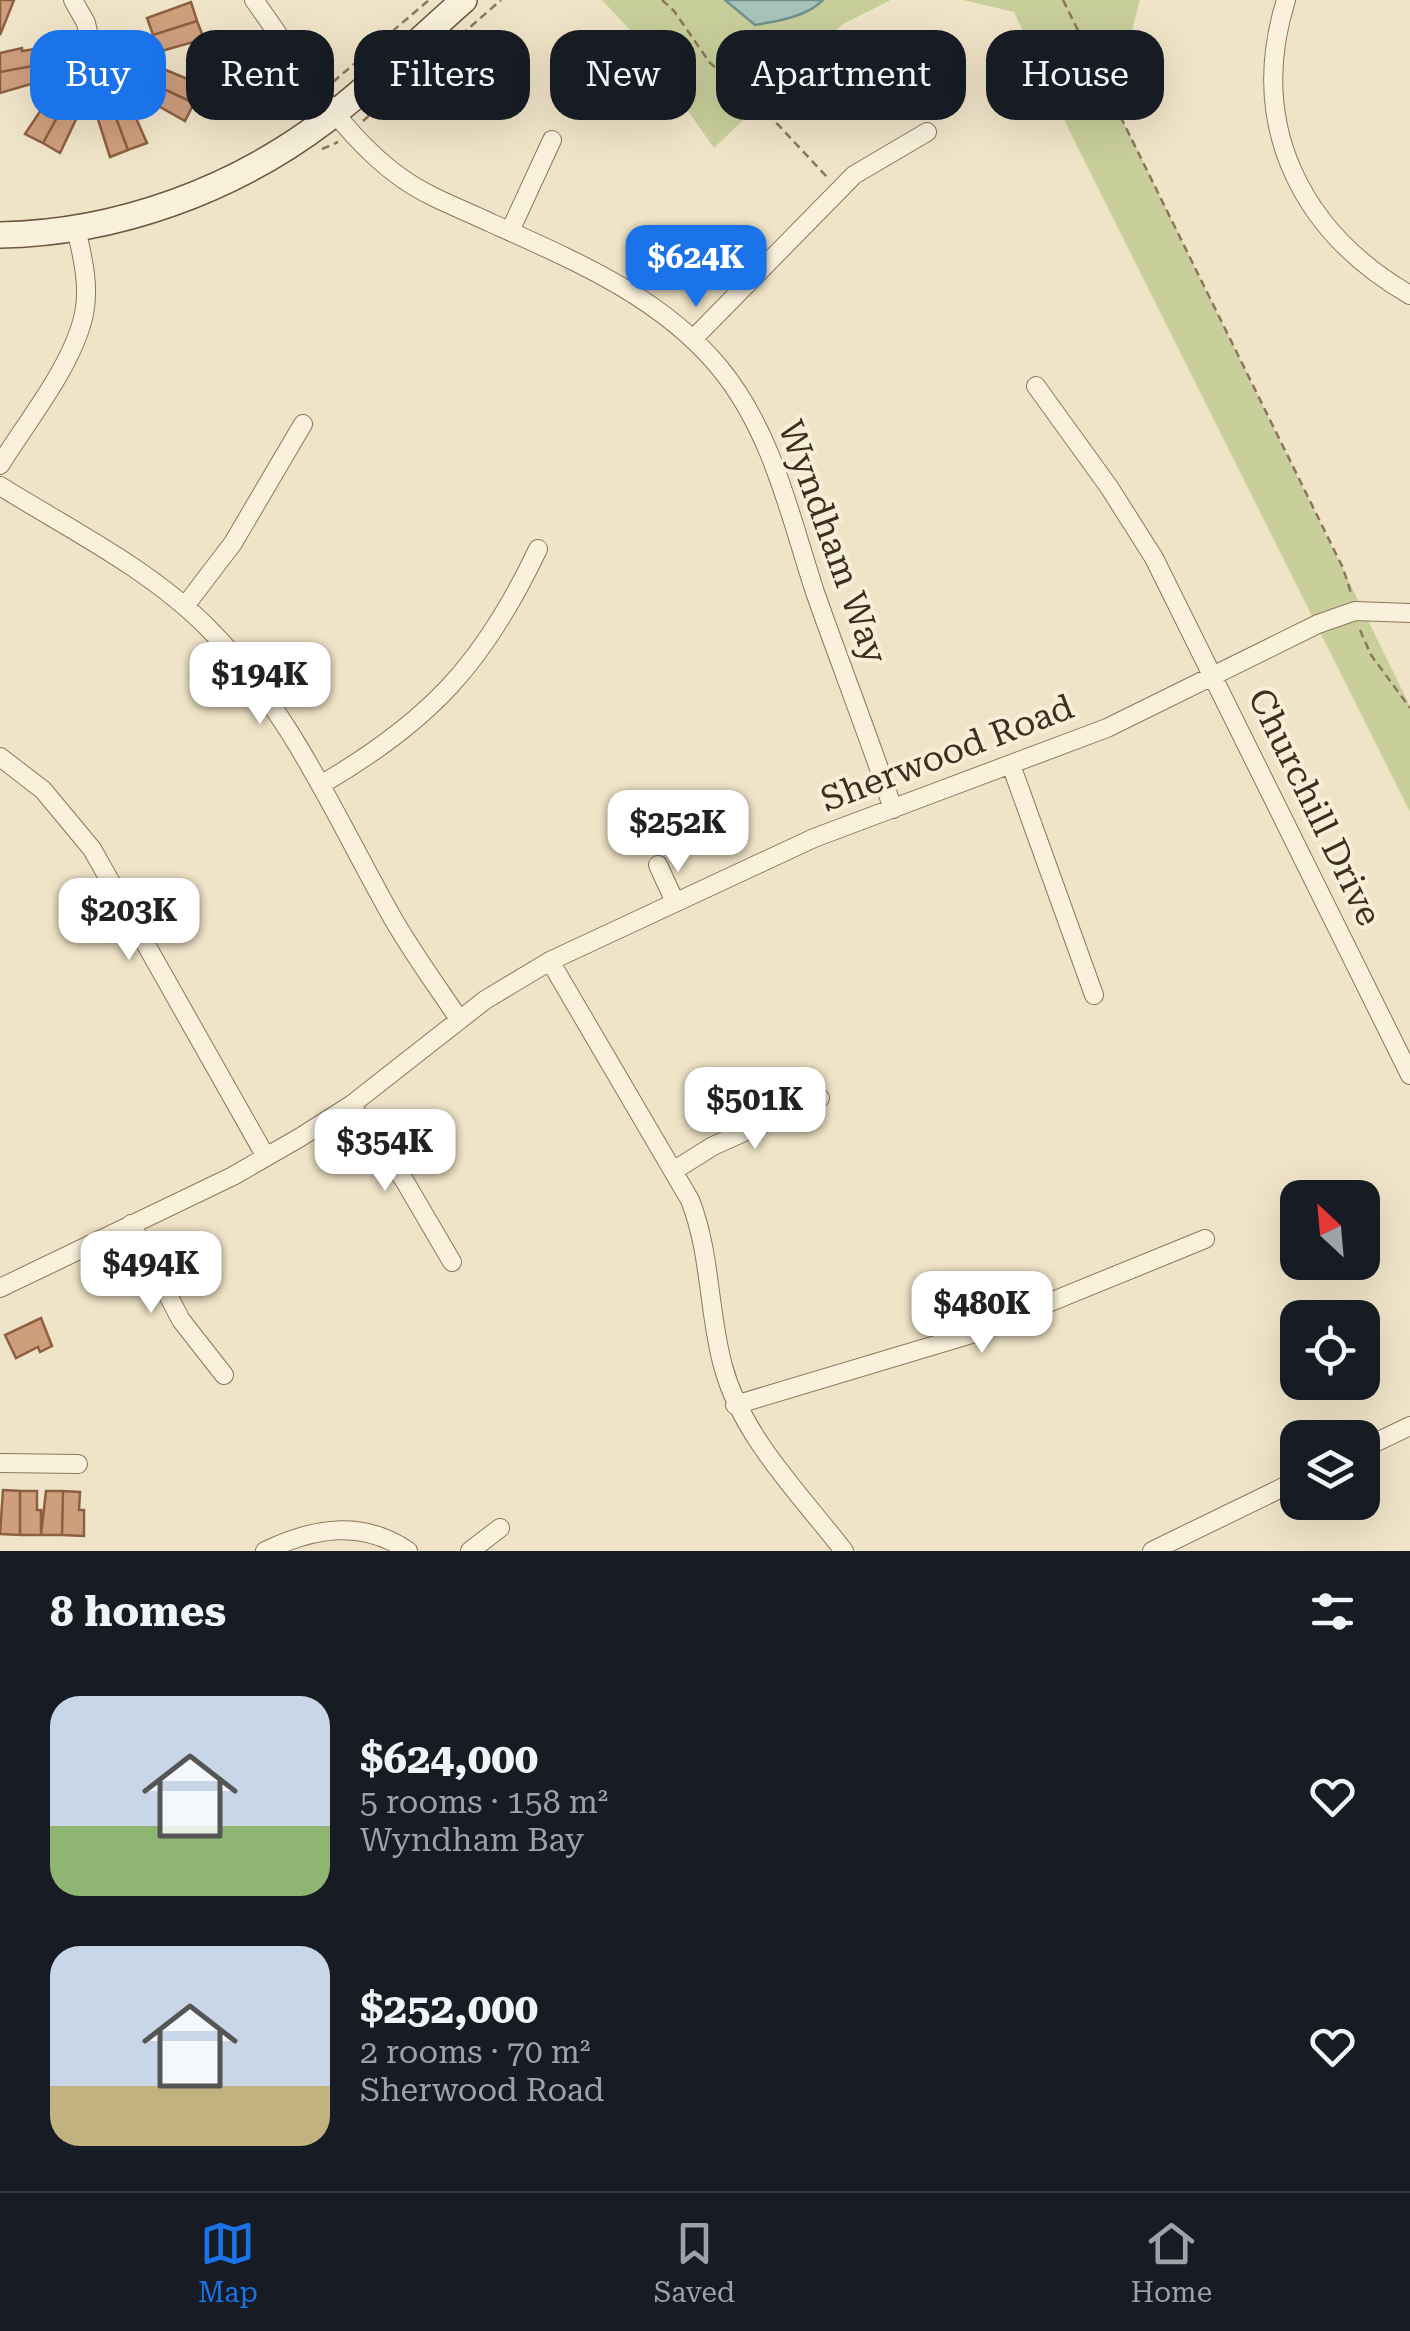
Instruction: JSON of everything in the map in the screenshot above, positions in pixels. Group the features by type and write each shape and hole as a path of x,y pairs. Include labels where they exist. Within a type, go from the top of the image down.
{"street":[{"path":"73,0 88,30"},
{"name":"Wyndham Way","path":"254,0 337,112 383,165 407,182 639,296 692,338 720,368 742,399 773,460 818,600 893,808"},
{"path":"0,234 76,228 155,208 222,183 284,149 337,112 464,0"},
{"path":"1286,0 1275,56 1274,85 1276,114 1289,164 1300,189 1334,237 1359,262 1410,295"},
{"path":"692,338 839,190 869,164 927,132"},
{"path":"510,231 552,140"},
{"path":"0,465 76,337 86,287 76,228"},
{"name":"Churchill Drive","path":"1036,386 1154,558 1410,1075"},
{"path":"185,606 233,543 303,424"},
{"path":"0,486 185,606 258,682 322,784 391,916 458,1019"},
{"path":"322,784 387,744 450,689 498,628 538,549"},
{"name":"Sherwood Road","path":"0,1288 266,1157 351,1105 458,1019 550,961 800,844 1107,728 1318,624 1355,611 1410,613"},
{"path":"0,756 44,790 92,848 266,1157"},
{"path":"1011,765 1094,995"},
{"path":"658,866 676,902"},
{"path":"550,961 690,1200 700,1224 722,1364 736,1404 754,1435 844,1551"},
{"path":"672,1171 712,1146 820,1098"},
{"path":"351,1105 404,1180 452,1262"},
{"path":"131,1224 181,1320 224,1374"},
{"path":"736,1404 972,1334 1205,1239"},
{"path":"1380,1440 1410,1426"},
{"path":"0,1464 78,1464"},
{"path":"1152,1551 1280,1489"},
{"path":"470,1551 500,1528"},
{"path":"265,1551 309,1532 331,1530 376,1534 408,1551"}],"path":[{"path":"336,144 337,112 429,0"},
{"path":"337,112 501,0"},
{"path":"662,0 710,63 754,99 839,190"},
{"path":"1063,0 1343,568 1371,655 1410,708"}],"green space":[{"path":"602,0 891,0 837,30 716,30 716,120 743,120 714,148 694,120 696,30 630,30"},
{"path":"963,0 1140,0 1132,30 1022,30 1014,12"},
{"path":"1065,120 1124,120 1410,706 1410,812"}],"water":[{"path":"725,0 823,0 800,14 755,25"}],"building":[{"path":"0,0 14,0 0,35"},
{"path":"191,2 197,21 166,31 151,30 147,18"},
{"path":"197,21 200,30 186,30 186,44 166,50 166,31"},
{"path":"30,50 30,66 0,72 0,53"},
{"path":"30,66 30,84 0,93 0,72"},
{"path":"166,70 186,78 186,99 166,90"},
{"path":"166,90 186,99 185,121 166,110"},
{"path":"34,120 56,120 43,143 25,134"},
{"path":"56,120 76,120 60,153 43,143"},
{"path":"98,120 117,120 128,150 110,157"},
{"path":"117,120 137,120 147,143 128,150"},
{"path":"41,1318 52,1346 40,1352 38,1347 16,1358 5,1335"},
{"path":"3,1490 20,1491 20,1535 0,1534"},
{"path":"20,1491 37,1491 41,1535 20,1535"},
{"path":"46,1491 63,1491 62,1535 41,1535"},
{"path":"63,1491 80,1492 84,1536 62,1535"}]}
